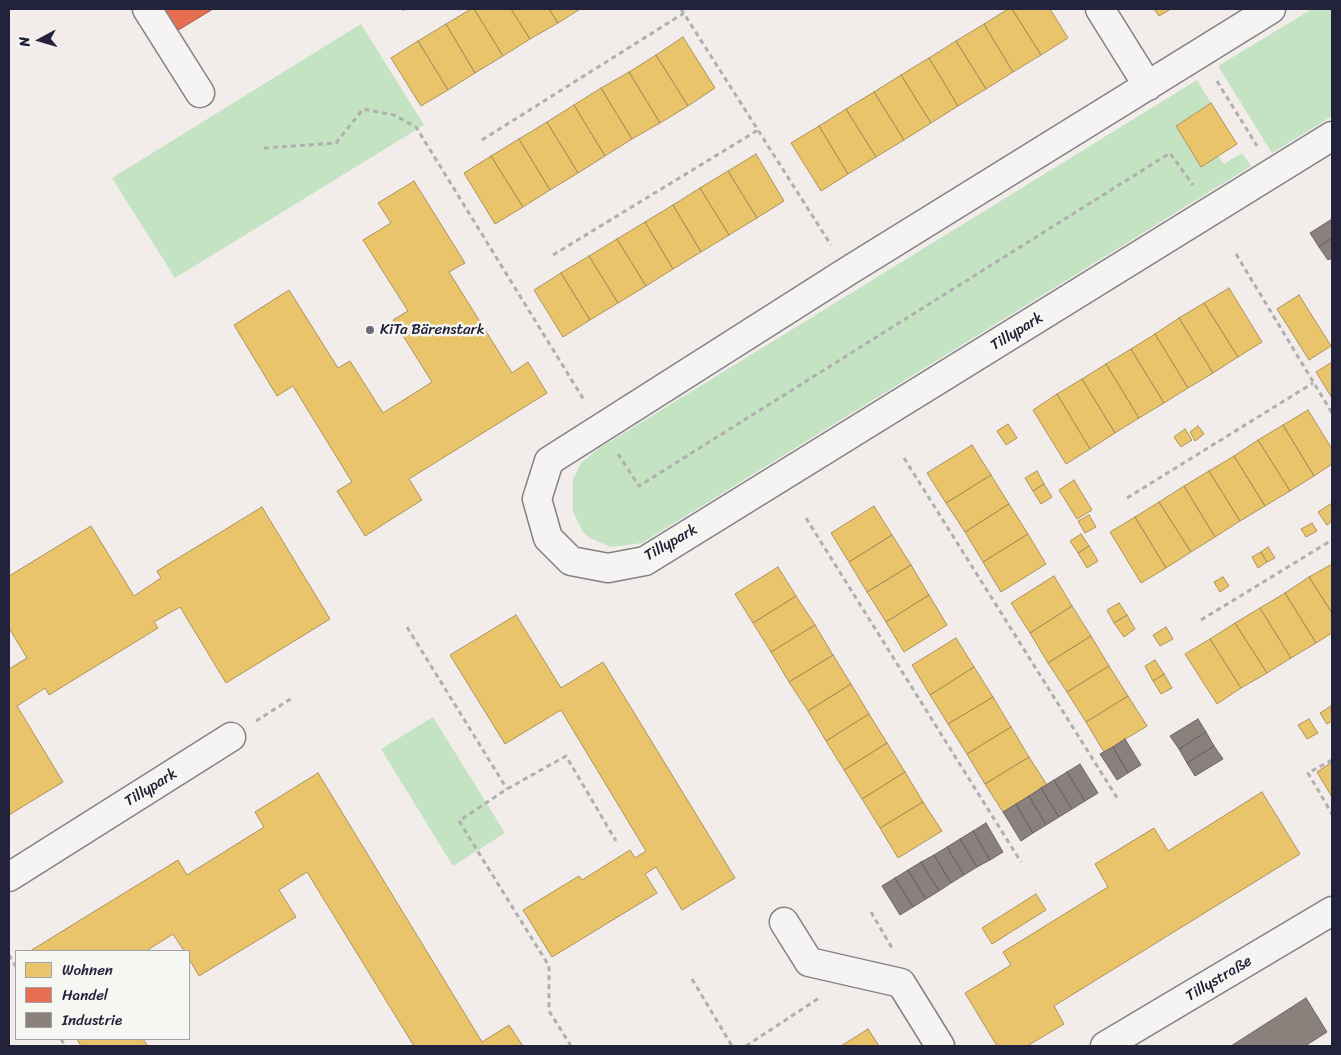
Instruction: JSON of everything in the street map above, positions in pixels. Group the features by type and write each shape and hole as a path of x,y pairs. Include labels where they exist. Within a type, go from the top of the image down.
{"street":[{"path":"147,9 200,93"},
{"path":"1100,9 1148,86"},
{"name":"Tillypark","path":"1271,9 848,271 549,461 537,499 548,538 571,561 608,568 645,561 1332,136"},
{"name":"Tillypark","path":"9,877 230,737"},
{"name":"Tillystraße","path":"1105,1046 1332,911"},
{"path":"784,922 808,962 901,982 940,1046"}],"path":[{"path":"681,9 827,239"},
{"path":"482,140 684,13"},
{"path":"1199,54 1274,173"},
{"path":"264,148 336,143 363,109 394,114 416,127 601,428 639,486 1170,153 1213,211"},
{"path":"553,255 758,130"},
{"path":"1236,254 1332,413"},
{"path":"1127,498 1313,382"},
{"path":"904,458 1119,800"},
{"path":"806,518 1021,862"},
{"path":"1201,620 1332,540"},
{"path":"407,627 507,789"},
{"path":"230,737 292,698"},
{"path":"571,1046 549,1011 549,966 459,821 507,789 566,756 616,841"},
{"path":"1332,760 1308,773 1332,814"},
{"path":"870,912 895,952"},
{"path":"746,1046 857,972"},
{"path":"692,978 732,1046"}],"green space":[{"path":"1312,9 1332,9 1332,116 1272,153 1218,66"},
{"path":"361,24 424,125 175,278 112,178"},
{"path":"1197,80 1211,103 1176,126 1201,166 1218,156 1224,164 1242,153 1251,166 642,543 611,547 590,538 583,532 573,512 573,479 581,463 598,449"},
{"path":"433,717 505,833 453,866 381,749"}],"building: Wohnen":[{"path":"474,9 503,56 475,73 446,24"},
{"path":"474,9 511,9 530,39 503,56"},
{"path":"511,9 549,9 558,23 530,39"},
{"path":"549,9 580,9 558,23"},
{"path":"1008,9 1012,9 1041,55 1013,72 984,24"},
{"path":"1012,9 1050,9 1068,38 1041,55"},
{"path":"1154,9 1171,9 1159,16"},
{"path":"446,24 475,73 448,90 418,41"},
{"path":"984,24 1013,72 986,89 956,41"},
{"path":"683,37 715,88 688,106 656,55"},
{"path":"418,41 448,90 421,106 391,58"},
{"path":"956,41 986,89 958,106 929,58"},
{"path":"656,55 688,106 660,123 629,72"},
{"path":"929,58 958,106 931,123 901,75"},
{"path":"629,72 660,123 632,139 601,88"},
{"path":"901,75 931,123 904,140 874,92"},
{"path":"601,88 632,139 605,156 574,105"},
{"path":"874,92 904,140 876,157 846,109"},
{"path":"1211,103 1237,144 1201,167 1176,126"},
{"path":"574,105 605,156 578,173 547,122"},
{"path":"846,109 876,157 848,174 819,126"},
{"path":"547,122 578,173 550,190 519,139"},
{"path":"819,126 848,174 821,191 791,143"},
{"path":"519,139 550,190 523,207 491,156"},
{"path":"756,154 784,201 757,218 728,171"},
{"path":"491,156 523,207 495,224 464,173"},
{"path":"728,171 757,218 729,235 700,188"},
{"path":"414,181 465,263 449,272 512,373 528,362 547,393 409,479 422,500 365,536 337,491 352,482 293,386 277,396 234,325 289,290 338,368 350,361 383,413 432,382 393,320 408,311 363,240 391,223 378,203"},
{"path":"700,188 729,235 701,252 673,205"},
{"path":"673,205 701,252 673,269 645,222"},
{"path":"645,222 673,269 646,286 617,239"},
{"path":"617,239 646,286 618,303 589,256"},
{"path":"589,256 618,303 590,320 561,273"},
{"path":"561,273 590,320 563,337 534,290"},
{"path":"1229,288 1262,342 1238,357 1204,303"},
{"path":"1299,295 1331,346 1309,360 1277,309"},
{"path":"1204,303 1238,357 1213,373 1179,318"},
{"path":"1179,318 1213,373 1188,388 1155,334"},
{"path":"1155,334 1188,388 1164,403 1131,349"},
{"path":"1131,349 1164,403 1139,418 1106,364"},
{"path":"1332,362 1332,398 1316,372"},
{"path":"1106,364 1139,418 1115,433 1082,379"},
{"path":"1082,379 1115,433 1090,449 1057,394"},
{"path":"1057,394 1090,449 1066,464 1033,410"},
{"path":"1308,410 1332,449 1332,464 1314,476 1283,425"},
{"path":"1008,424 1017,438 1006,445 997,431"},
{"path":"1283,425 1314,476 1290,491 1258,440"},
{"path":"1198,426 1204,434 1195,441 1190,432"},
{"path":"1185,429 1192,440 1181,447 1174,437"},
{"path":"1258,440 1290,491 1265,506 1234,456"},
{"path":"972,445 991,475 946,503 927,473"},
{"path":"1234,456 1265,506 1240,521 1209,471"},
{"path":"1037,471 1044,484 1033,491 1025,478"},
{"path":"1209,471 1240,521 1215,537 1184,486"},
{"path":"991,475 1009,504 965,532 946,503"},
{"path":"1074,480 1092,510 1077,519 1059,490"},
{"path":"1044,484 1052,497 1041,504 1033,491"},
{"path":"1184,486 1215,537 1191,552 1159,502"},
{"path":"1159,502 1191,552 1166,568 1135,517"},
{"path":"1332,503 1332,521 1327,525 1318,512"},
{"path":"1009,504 1028,534 983,562 965,532"},
{"path":"874,506 892,535 849,562 831,533"},
{"path":"262,507 330,619 226,683 180,607 154,622 158,628 49,695 45,688 17,706 63,782 9,815 9,669 27,658 9,628 9,576 91,526 134,596 161,578 157,571"},
{"path":"1089,515 1096,527 1085,533 1078,521"},
{"path":"1135,517 1166,568 1141,583 1110,532"},
{"path":"1312,523 1317,531 1306,537 1301,529"},
{"path":"1028,534 1046,564 1001,592 983,562"},
{"path":"1081,534 1089,546 1078,553 1070,541"},
{"path":"892,535 911,565 867,592 849,562"},
{"path":"1089,546 1098,561 1087,568 1078,553"},
{"path":"1268,547 1275,558 1267,562 1261,552"},
{"path":"1261,552 1267,562 1258,568 1252,557"},
{"path":"1332,564 1332,613 1309,577"},
{"path":"911,565 929,595 886,622 867,592"},
{"path":"778,567 796,596 753,623 735,594"},
{"path":"1054,576 1072,606 1030,633 1011,603"},
{"path":"1223,577 1229,586 1220,592 1214,582"},
{"path":"1309,577 1332,613 1332,633 1316,643 1285,593"},
{"path":"1285,593 1316,643 1291,658 1260,608"},
{"path":"929,595 947,625 904,652 886,622"},
{"path":"796,596 815,625 771,652 753,623"},
{"path":"1119,603 1127,615 1114,623 1107,610"},
{"path":"1072,606 1091,636 1048,663 1030,633"},
{"path":"1260,608 1291,658 1267,673 1235,623"},
{"path":"516,615 561,688 603,662 735,878 682,910 656,867 645,874 657,893 552,957 523,910 579,876 582,880 630,850 635,858 646,851 561,710 505,744 450,655"},
{"path":"1127,615 1135,629 1124,637 1114,623"},
{"path":"1235,623 1267,673 1241,688 1210,639"},
{"path":"815,625 833,655 789,682 771,652"},
{"path":"1166,627 1173,639 1160,646 1153,635"},
{"path":"1091,636 1109,666 1067,692 1048,663"},
{"path":"956,638 974,667 930,695 912,665"},
{"path":"1210,639 1241,688 1217,704 1185,654"},
{"path":"833,655 851,684 808,711 789,682"},
{"path":"1155,660 1164,674 1153,681 1145,666"},
{"path":"1109,666 1128,696 1086,722 1067,692"},
{"path":"974,667 993,697 948,724 930,695"},
{"path":"1164,674 1172,688 1161,694 1153,681"},
{"path":"851,684 869,714 826,741 808,711"},
{"path":"1128,696 1147,726 1104,752 1086,722"},
{"path":"993,697 1011,727 967,754 948,724"},
{"path":"1331,706 1332,721 1327,724 1320,713"},
{"path":"869,714 887,743 844,770 826,741"},
{"path":"1309,719 1318,733 1307,739 1298,725"},
{"path":"1011,727 1029,757 985,784 967,754"},
{"path":"887,743 905,772 862,799 844,770"},
{"path":"1029,757 1047,785 1003,812 985,784"},
{"path":"1332,762 1332,797 1317,772"},
{"path":"905,772 923,802 880,828 862,799"},
{"path":"318,773 482,1042 509,1025 523,1046 414,1046 307,872 279,890 296,917 199,976 190,961 190,950 183,950 173,934 148,950 32,950 178,860 187,875 264,827 255,812"},
{"path":"1262,792 1300,854 1054,1006 1064,1024 1027,1046 997,1046 965,993 1011,965 1003,952 1108,887 1095,864 1154,828 1168,851"},
{"path":"923,802 942,831 898,858 880,828"},
{"path":"1036,894 1046,910 992,944 982,928"},
{"path":"868,1029 879,1046 841,1046"},
{"path":"78,1040 144,1040 148,1046 81,1046"}],"building: Handel":[{"path":"160,9 213,9 175,32"}],"building: Industrie":[{"path":"1332,219 1332,238 1319,247 1310,233"},
{"path":"1332,238 1332,258 1328,260 1319,247"},
{"path":"1198,719 1206,732 1179,749 1170,736"},
{"path":"1206,732 1214,746 1187,763 1179,749"},
{"path":"1125,739 1141,765 1128,773 1113,747"},
{"path":"1214,746 1223,759 1195,776 1187,763"},
{"path":"1113,747 1128,773 1117,780 1100,754"},
{"path":"1080,764 1098,793 1085,801 1067,772"},
{"path":"1067,772 1085,801 1072,809 1054,780"},
{"path":"1054,780 1072,809 1059,817 1041,788"},
{"path":"1041,788 1059,817 1046,825 1029,796"},
{"path":"1029,796 1046,825 1033,833 1016,804"},
{"path":"1016,804 1033,833 1021,841 1003,812"},
{"path":"986,823 1003,852 990,860 973,831"},
{"path":"973,831 990,860 977,867 960,839"},
{"path":"960,839 977,867 964,875 947,847"},
{"path":"947,847 964,875 951,883 934,855"},
{"path":"934,855 951,883 939,891 921,862"},
{"path":"921,862 939,891 926,899 908,870"},
{"path":"908,870 926,899 913,907 895,878"},
{"path":"895,878 913,907 900,915 882,886"},
{"path":"1306,998 1327,1032 1305,1046 1231,1046"}],"place":[{"name":"KiTa Bärenstark","path":"370,330"}]}
